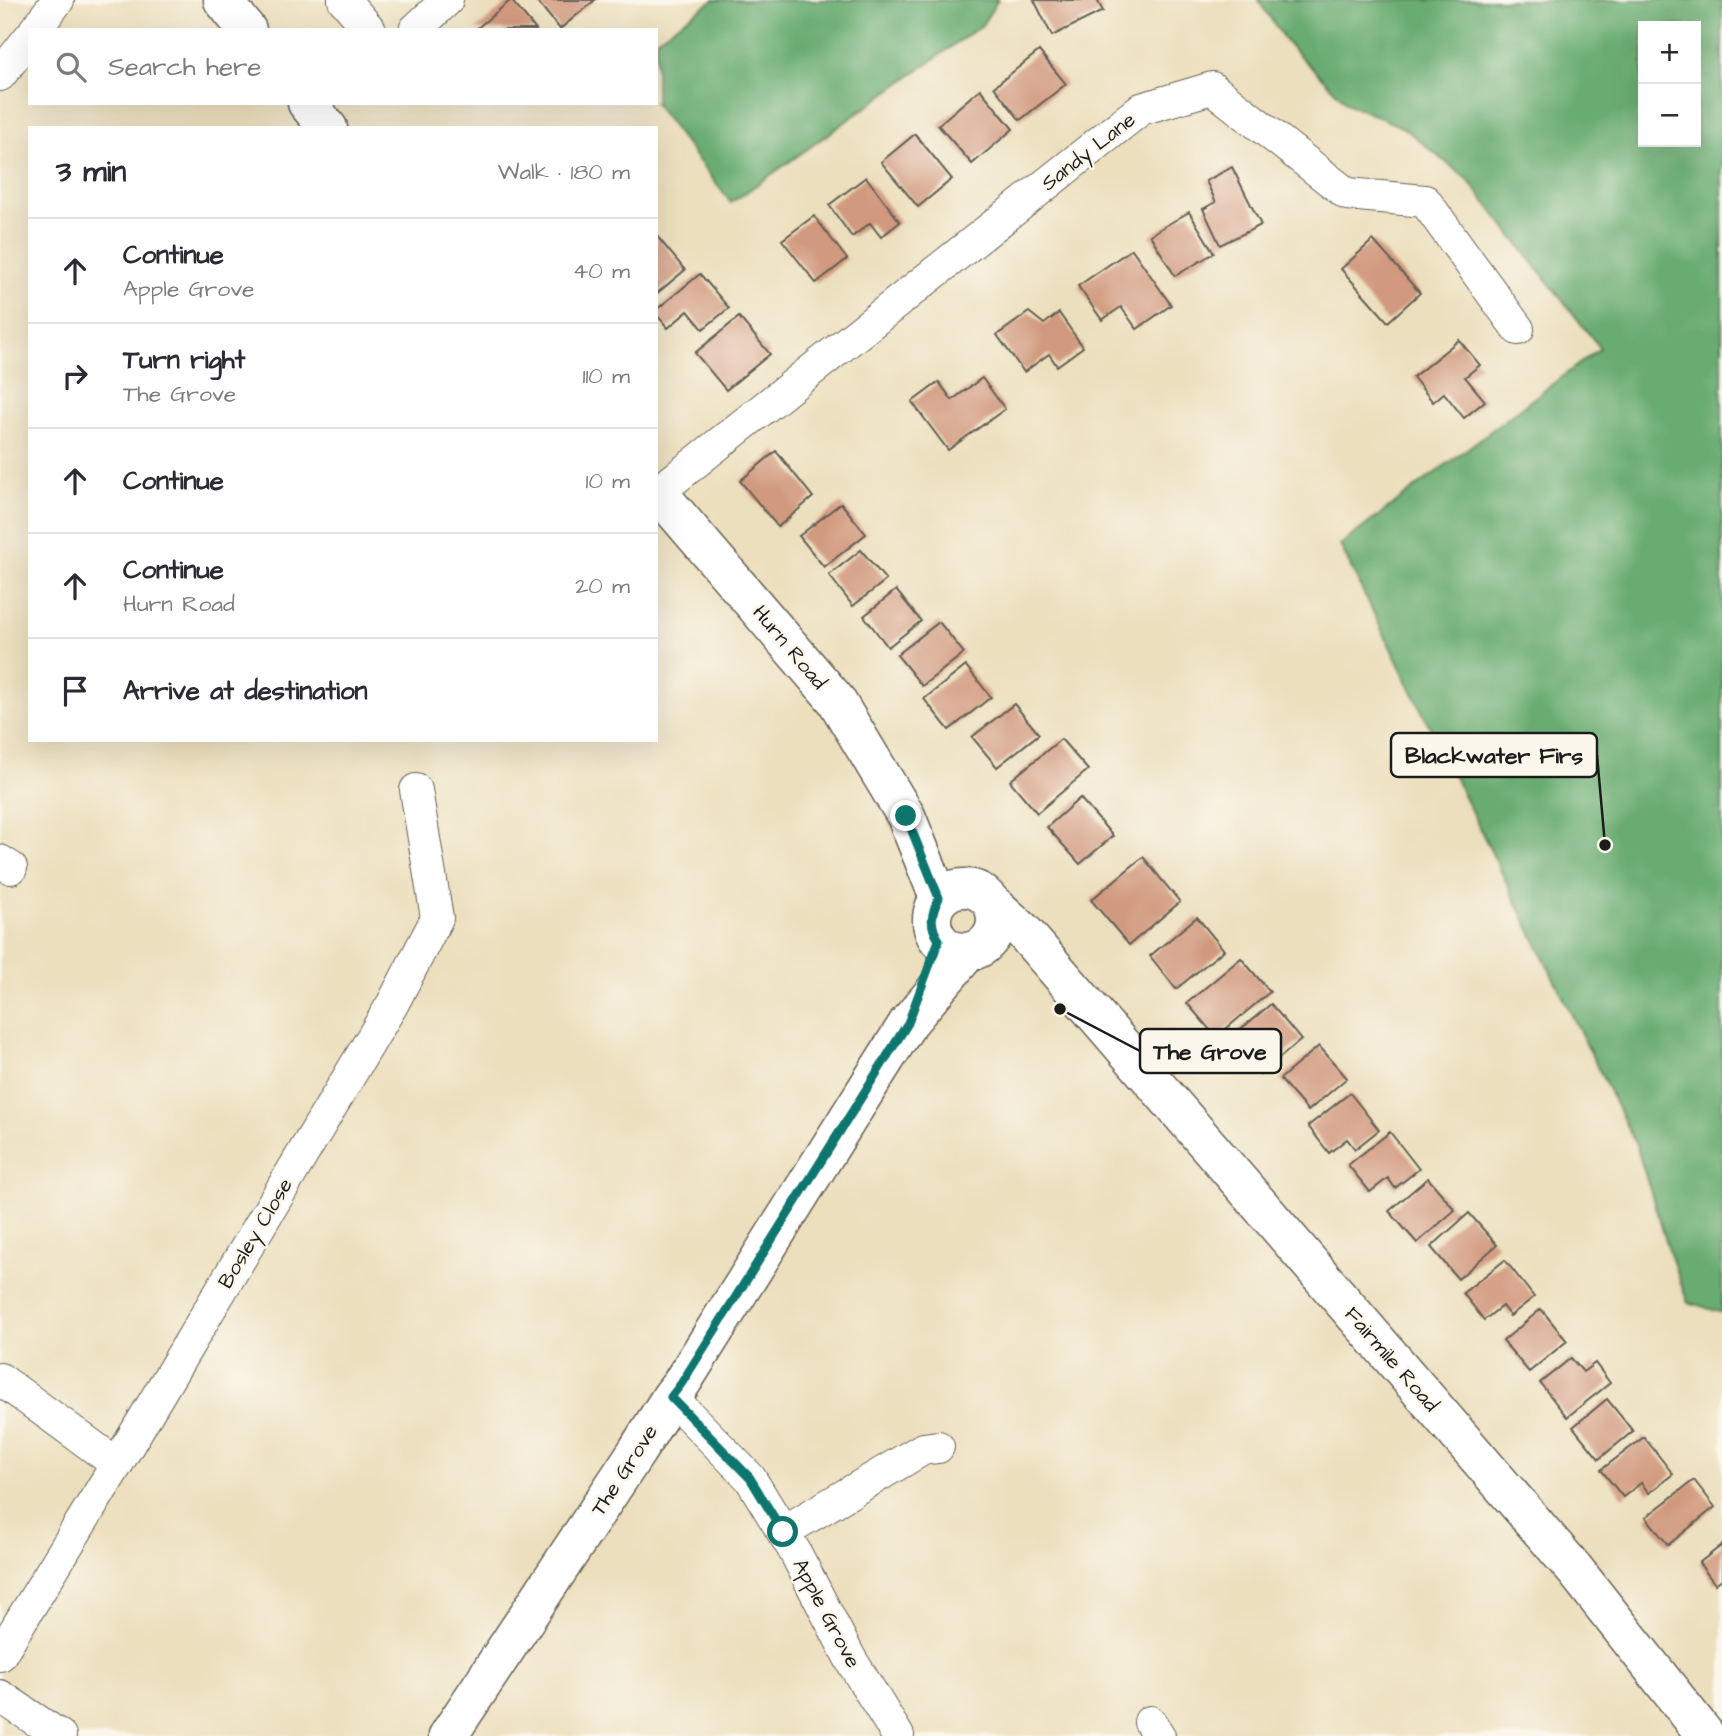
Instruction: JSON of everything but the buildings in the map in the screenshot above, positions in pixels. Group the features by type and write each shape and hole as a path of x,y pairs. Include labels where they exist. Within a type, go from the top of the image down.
{"main road":[{"path":"223,0 245,28"},
{"name":"Hurn Road","path":"658,492 836,701 906,816 967,897"},
{"path":"967,897 996,914 996,925 993,936 964,946 933,931 931,919 934,908 967,897"},
{"name":"Fairmile Road","path":"967,897 1023,931 1575,1570 1706,1736"},
{"name":"Fairmile Road","path":"964,946 1071,987"},
{"name":"The Grove","path":"448,1736 688,1373 908,1023 964,946"}],"street":[{"path":"37,28 58,0"},
{"path":"344,0 368,28"},
{"path":"417,28 447,0"},
{"path":"0,75 28,40"},
{"name":"Sandy Lane","path":"658,490 1141,109 1212,88 1347,194 1425,201 1518,329"},
{"name":"Bosley Close","path":"0,1655 393,1003 437,918 416,790"},
{"path":"0,1379 117,1464"},
{"name":"Apple Grove","path":"671,1397 750,1478 817,1592 851,1660 898,1736"},
{"path":"783,1532 923,1449 938,1447"},
{"path":"0,1696 61,1736"}],"green space":[{"path":"714,0 998,0 982,25 731,203 656,105 658,105 658,38"},
{"path":"1258,0 1722,0 1722,1313 1688,1302 1636,1145 1340,545 1600,348 1468,180 1404,128 1348,104 1287,43"}],"place":[{"name":"Blackwater Firs","path":"1605,845"},
{"name":"The Grove","path":"1060,1009"}],"route":[{"path":"783,1532 750,1478 671,1397 908,1023 939,940 933,931 931,919 939,898 906,816"}]}
